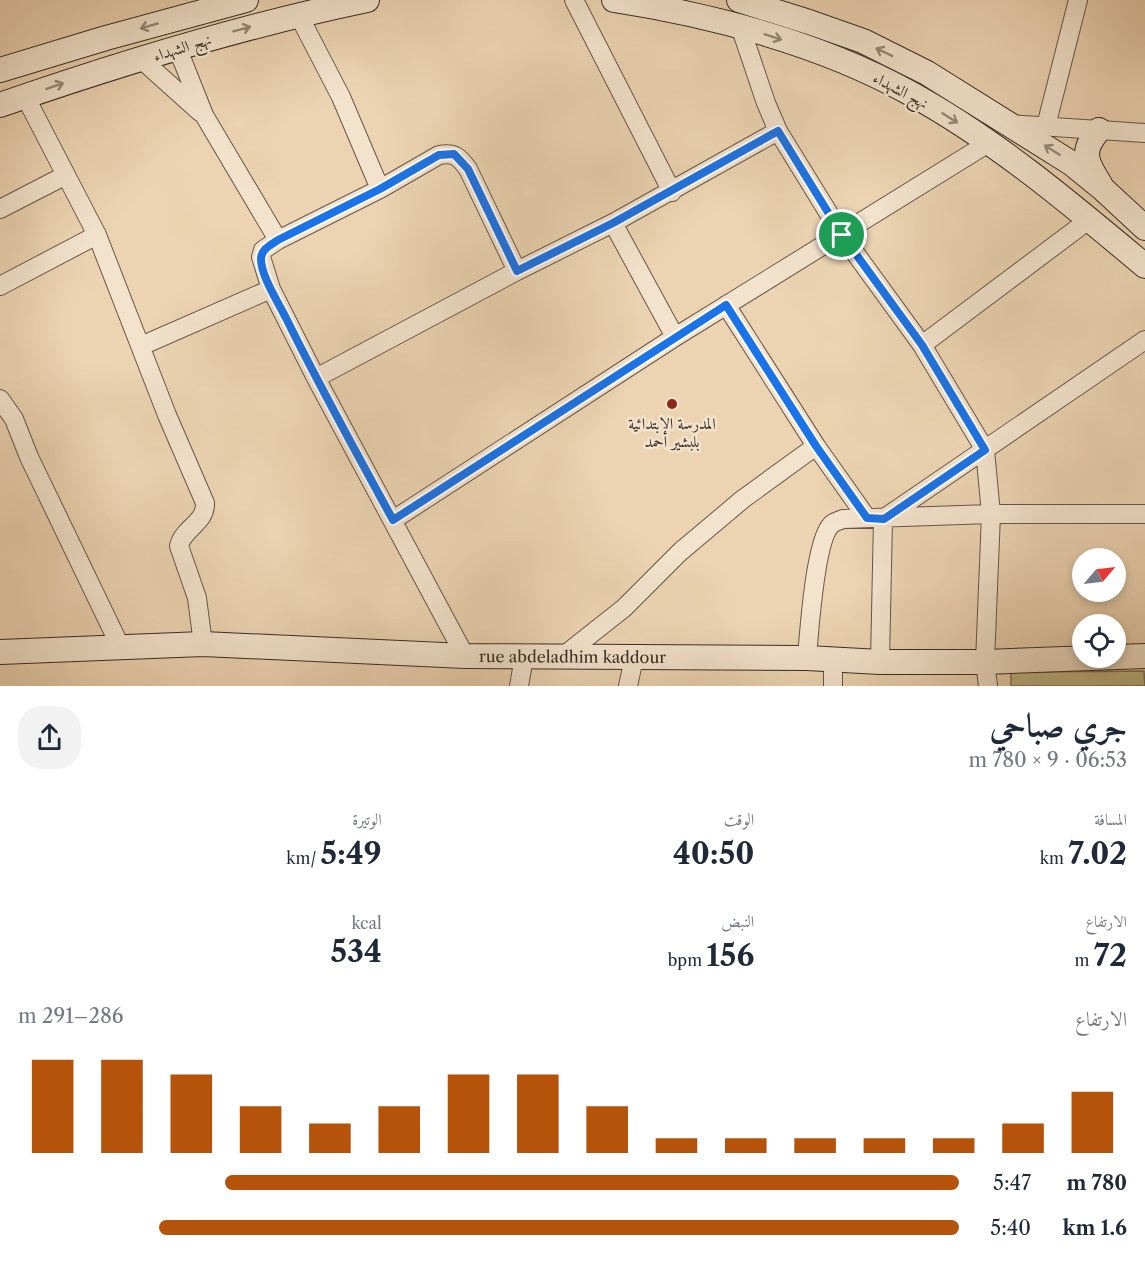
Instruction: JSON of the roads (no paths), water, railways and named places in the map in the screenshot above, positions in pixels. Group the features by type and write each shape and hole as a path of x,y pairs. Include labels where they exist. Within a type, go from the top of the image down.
{"main road":[{"name":"نهج الشهداء","path":"0,70 246,0"},
{"name":"نهج الشهداء","path":"0,105 177,47 298,14 367,0"},
{"name":"نهج الشهداء","path":"614,0 740,26 834,57 907,91 990,142 1090,219 1145,266"},
{"name":"نهج الشهداء","path":"739,0 862,41 927,73 1064,158 1103,189 1145,228"},
{"path":"1099,130 1089,140 1086,154 1090,168 1103,189"},
{"name":"rue abdeladhim kaddour","path":"0,651 203,644 465,656 807,658 880,662 985,662 1145,656"}],"street":[{"path":"574,0 672,192"},
{"path":"1046,126 1078,0"},
{"path":"298,14 341,97 380,189"},
{"path":"740,26 778,131 842,235 922,345 985,450 991,514 985,662 988,686"},
{"path":"177,47 204,115 278,240"},
{"path":"141,59 204,115"},
{"path":"25,96 97,235 167,415 205,503 206,511 201,519 185,532 179,546 196,598 203,644"},
{"path":"1008,123 1145,133"},
{"path":"316,378 672,192 778,131"},
{"path":"393,520 675,337 990,142"},
{"path":"465,656 316,378 271,289 261,258 263,250 278,240 380,189 439,155 454,154 468,169 517,271"},
{"path":"0,209 66,175"},
{"path":"922,345 1090,219"},
{"path":"613,223 675,337"},
{"path":"0,286 97,235"},
{"path":"141,346 271,289"},
{"path":"726,305 816,446 875,519 880,662"},
{"path":"875,519 985,450 1145,340"},
{"path":"0,399 14,419 113,648"},
{"path":"561,657 624,608 680,552 743,499 816,446"},
{"path":"807,658 820,555 826,532 831,524 843,519 991,514 1145,514"},
{"path":"519,686 524,657"},
{"path":"628,686 634,658"},
{"path":"833,660 833,686"}],"place":[{"name":"المدرسة الابتدائية بلبشير أحمد","path":"672,404"}]}
